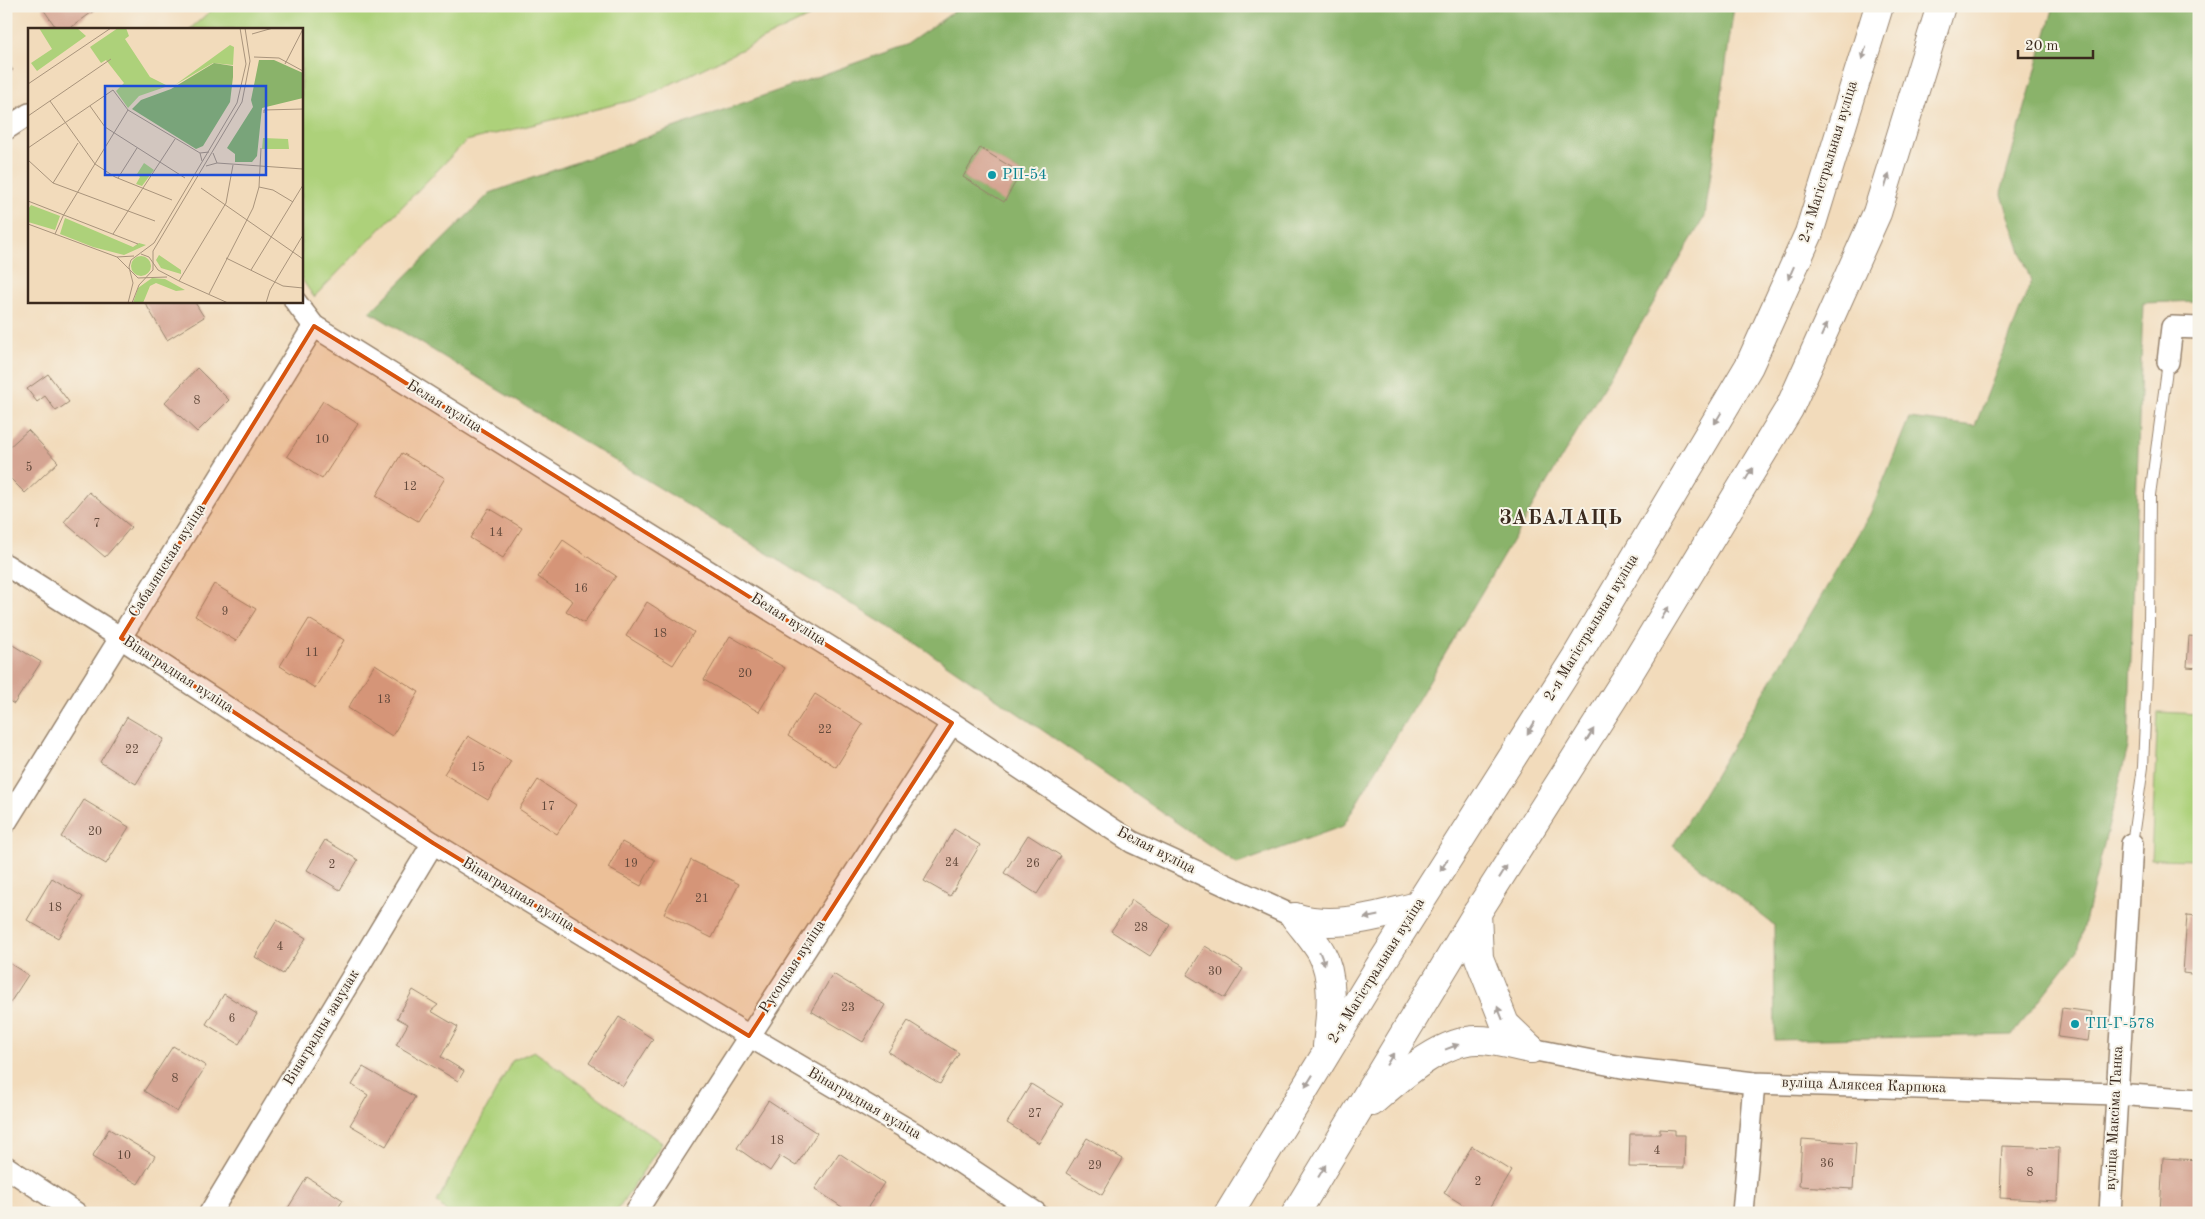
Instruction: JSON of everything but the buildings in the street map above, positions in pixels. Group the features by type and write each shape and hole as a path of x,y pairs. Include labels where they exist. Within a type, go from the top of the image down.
{"main road":[{"name":"2-я Магістральная вуліца","path":"1229,1213 1418,906 1576,657 1749,366 1809,233 1879,6"},
{"path":"1296,1213 1477,913 1625,680 1789,409 1877,213 1940,6"},
{"path":"1295,917 1313,922 1366,918 1418,906"},
{"path":"1477,913 1479,958 1505,1024 1531,1049"},
{"path":"1295,917 1322,954 1329,979 1331,1009 1326,1054"},
{"path":"1356,1116 1416,1065 1452,1046 1477,1040 1531,1049"}],"street":[{"path":"6,129 28,115"},
{"name":"Белая вуліца","path":"296,302 314,326 952,723 1132,842 1295,917"},
{"name":"Сабалянская вуліца","path":"6,822 314,326"},
{"path":"2168,362 2172,327 2199,328"},
{"name":"Вінаградная вуліца","path":"6,565 121,638 433,843 748,1036 936,1146 1036,1213"},
{"name":"Русоцкая вуліца","path":"635,1213 952,723"},
{"name":"Вінаградны завулак","path":"210,1213 433,843"},
{"name":"вуліца Максіма Танка","path":"2110,1213 2132,844"},
{"name":"вуліца Аляксея Карпюка","path":"1531,1049 1627,1068 1754,1083 2116,1094 2199,1100"},
{"path":"1743,1213 1754,1083"},
{"path":"6,1167 76,1213"}],"lane":[{"path":"2132,844 2143,767 2149,626 2150,495 2168,362"}],"highlighted area":[{"path":"314,326 952,723 749,1036 433,843 121,638"}],"green space":[{"path":"216,6 831,6 642,98 466,141 314,297 302,279 302,28 191,28"},
{"path":"962,6 1734,6 1705,216 1343,826 1237,864 920,646 370,312 490,193 906,45","holes":["980,149 1021,173 1004,201 963,177"]},
{"path":"2054,6 2199,6 2199,301 2143,303 2128,747 2078,950 2012,1035 1775,1040 1774,925 1673,846 1870,514 1909,418 1975,426 2031,282 2001,192"},
{"path":"2158,712 2199,714 2199,860 2151,859"},
{"path":"534,1051 662,1143 615,1213 448,1213 437,1202 512,1061"}],"place":[{"name":"РП-54","path":"992,175"},
{"name":"ТП-Г-578","path":"2075,1024"}],"district":[{"name":"ЗАБАЛАЦЬ","path":"1561,519"}]}
